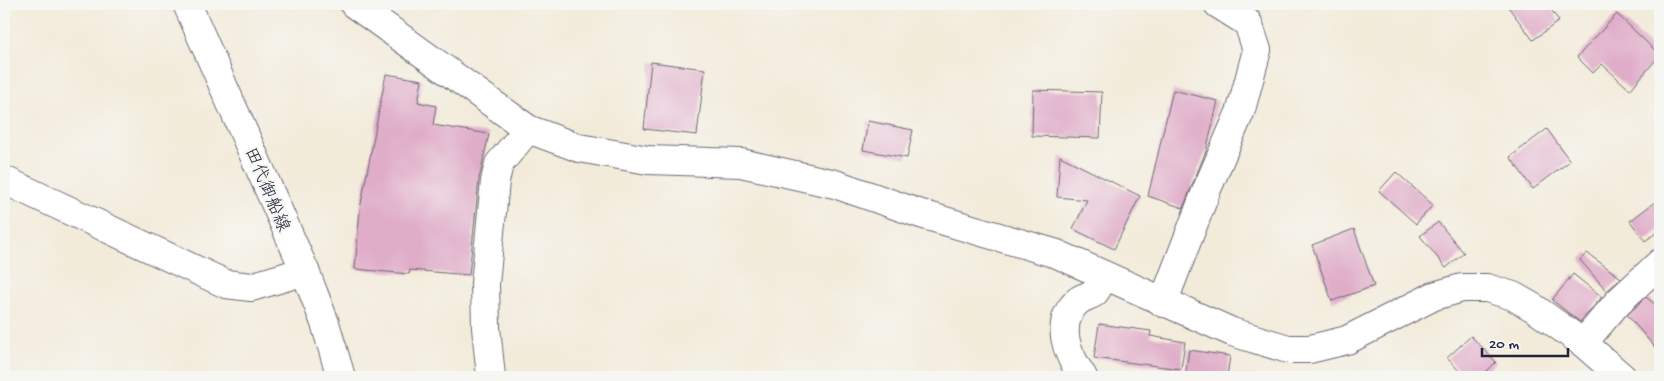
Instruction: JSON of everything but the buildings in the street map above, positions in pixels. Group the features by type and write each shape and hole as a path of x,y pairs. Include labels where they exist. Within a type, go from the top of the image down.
{"street":[{"name":"田代御船線","path":"187,4 305,271 325,323 341,377"},
{"path":"354,4 528,129 589,150 648,160 741,163 835,184 921,214 1057,254 1163,303 1232,332 1268,345 1288,349 1310,349 1346,340 1434,296 1462,288 1487,288 1513,296 1583,343 1622,377"},
{"path":"1163,303 1207,189 1241,110 1256,50 1248,23 1218,4"},
{"path":"490,377 485,284 495,181 499,164 528,129"},
{"path":"4,180 226,284 251,287 305,271"},
{"path":"1583,343 1618,302 1660,263"},
{"path":"1083,377 1067,352 1064,334 1068,313 1080,299 1094,292 1104,276"}]}
